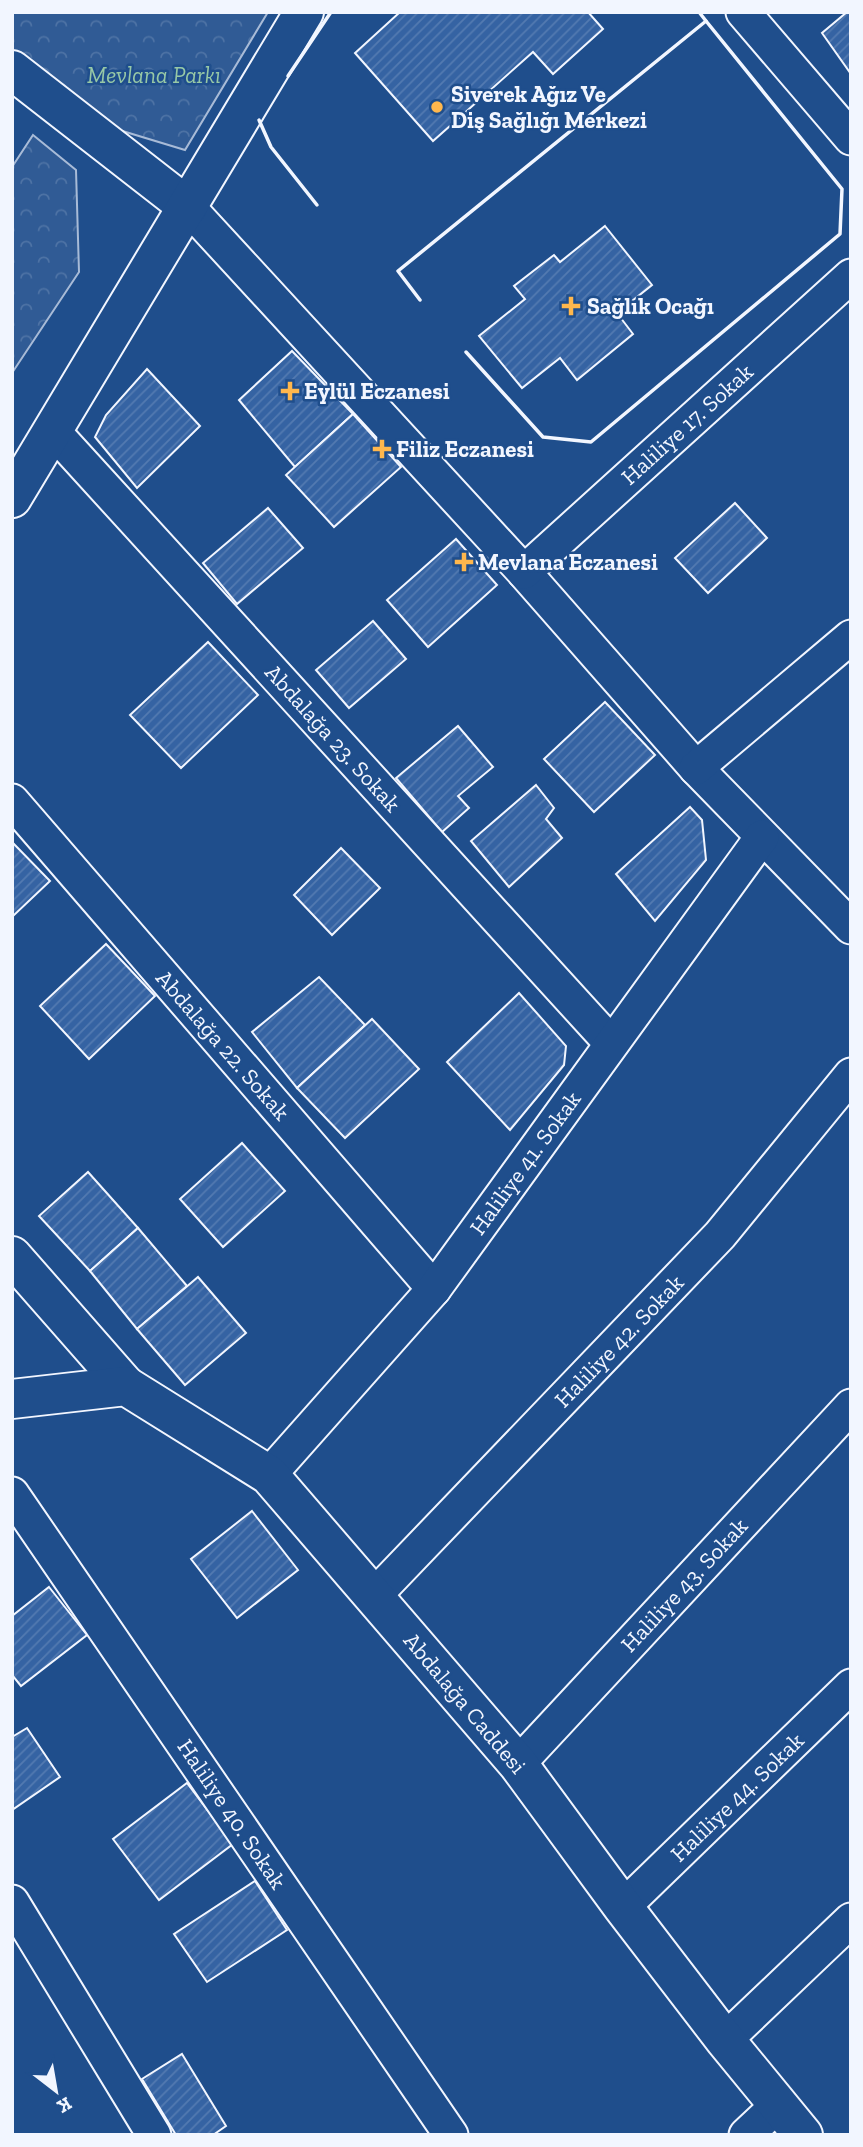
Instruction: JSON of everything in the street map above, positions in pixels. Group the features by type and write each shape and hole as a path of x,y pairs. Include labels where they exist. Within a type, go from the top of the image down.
{"street":[{"path":"12,498 304,12"},
{"path":"743,12 851,138"},
{"path":"12,69 188,207 524,572 696,768 851,927"},
{"name":"Haliliye 17. Sokak","path":"524,572 851,276"},
{"name":"Abdalağa 23. Sokak","path":"54,432 611,1043"},
{"path":"696,768 851,638"},
{"name":"Abdalağa 22. Sokak","path":"12,801 434,1289"},
{"name":"Haliliye 41. Sokak","path":"270,1475 434,1289 762,838"},
{"name":"Haliliye 42. Sokak","path":"374,1596 720,1235 851,1075"},
{"name":"Abdalağa Caddesi","path":"12,1256 126,1386 270,1475 518,1764 623,1908 803,2135"},
{"path":"30,1397 126,1386"},
{"name":"Haliliye 43. Sokak","path":"518,1764 851,1406"},
{"name":"Haliliye 40. Sokak","path":"12,1494 451,2135"},
{"name":"Haliliye 44. Sokak","path":"623,1908 851,1686"},
{"path":"12,1902 155,2135"},
{"path":"725,2040 851,1920"},
{"path":"746,2135 778,2105"}],"green space":[{"name":"Mevlana Parkı","path":"12,12 268,12 185,150 83,119 12,55"},
{"path":"33,135 76,170 79,272 12,373 12,167"}],"building":[{"name":"Siverek Ağız Ve Diş Sağlığı Merkezi","path":"400,12 588,12 603,29 553,74 533,52 433,141 355,53"},
{"path":"847,12 851,12 851,74 822,33"},
{"name":"Sağlık Ocağı","path":"605,226 652,285 617,313 633,334 577,380 560,358 522,388 479,336 525,299 514,286 554,255 560,262"},
{"path":"292,351 353,414 295,467 239,400"},
{"path":"147,369 200,426 137,488 95,437 106,415"},
{"path":"353,414 401,467 334,527 286,475"},
{"path":"735,503 767,538 708,593 675,558"},
{"path":"268,508 303,548 237,604 203,563"},
{"path":"456,539 497,585 428,647 387,600"},
{"path":"373,621 406,659 349,708 316,670"},
{"path":"208,642 258,695 181,768 130,715"},
{"path":"605,702 655,755 594,812 544,759"},
{"path":"458,726 493,767 458,796 469,808 442,832 396,778"},
{"path":"536,785 554,808 546,819 562,838 509,887 471,841"},
{"path":"690,807 702,820 706,860 655,921 616,874"},
{"path":"12,842 50,881 12,917"},
{"path":"341,848 380,888 332,935 294,895"},
{"path":"106,944 155,996 89,1059 40,1006"},
{"path":"319,977 365,1025 297,1088 252,1032"},
{"path":"519,993 566,1046 564,1065 510,1130 447,1062"},
{"path":"372,1019 419,1069 345,1138 297,1088"},
{"path":"242,1143 285,1191 223,1247 180,1199"},
{"path":"88,1172 138,1228 90,1271 39,1216"},
{"path":"138,1228 187,1286 137,1329 90,1271"},
{"path":"198,1277 246,1333 185,1385 137,1329"},
{"path":"252,1511 298,1570 237,1618 191,1559"},
{"path":"49,1587 87,1635 21,1686 12,1675 12,1616"},
{"path":"27,1728 60,1777 12,1810 12,1737"},
{"path":"187,1783 233,1844 159,1900 113,1839"},
{"path":"255,1881 287,1930 207,1982 174,1934"},
{"path":"182,2054 226,2126 213,2135 176,2135 142,2079"}],"wall":[{"path":"288,76 331,12"},
{"path":"699,12 706,21"},
{"path":"420,300 398,271 706,21 842,189 840,234 591,442 543,437 466,352"},
{"path":"259,120 271,147 317,205"}],"place":[{"name":"Siverek Ağız Ve Diş Sağlığı Merkezi","path":"437,107"},
{"name":"Sağlık Ocağı","path":"571,306"},
{"name":"Eylül Eczanesi","path":"290,391"},
{"name":"Filiz Eczanesi","path":"382,449"},
{"name":"Mevlana Eczanesi","path":"464,562"}]}
